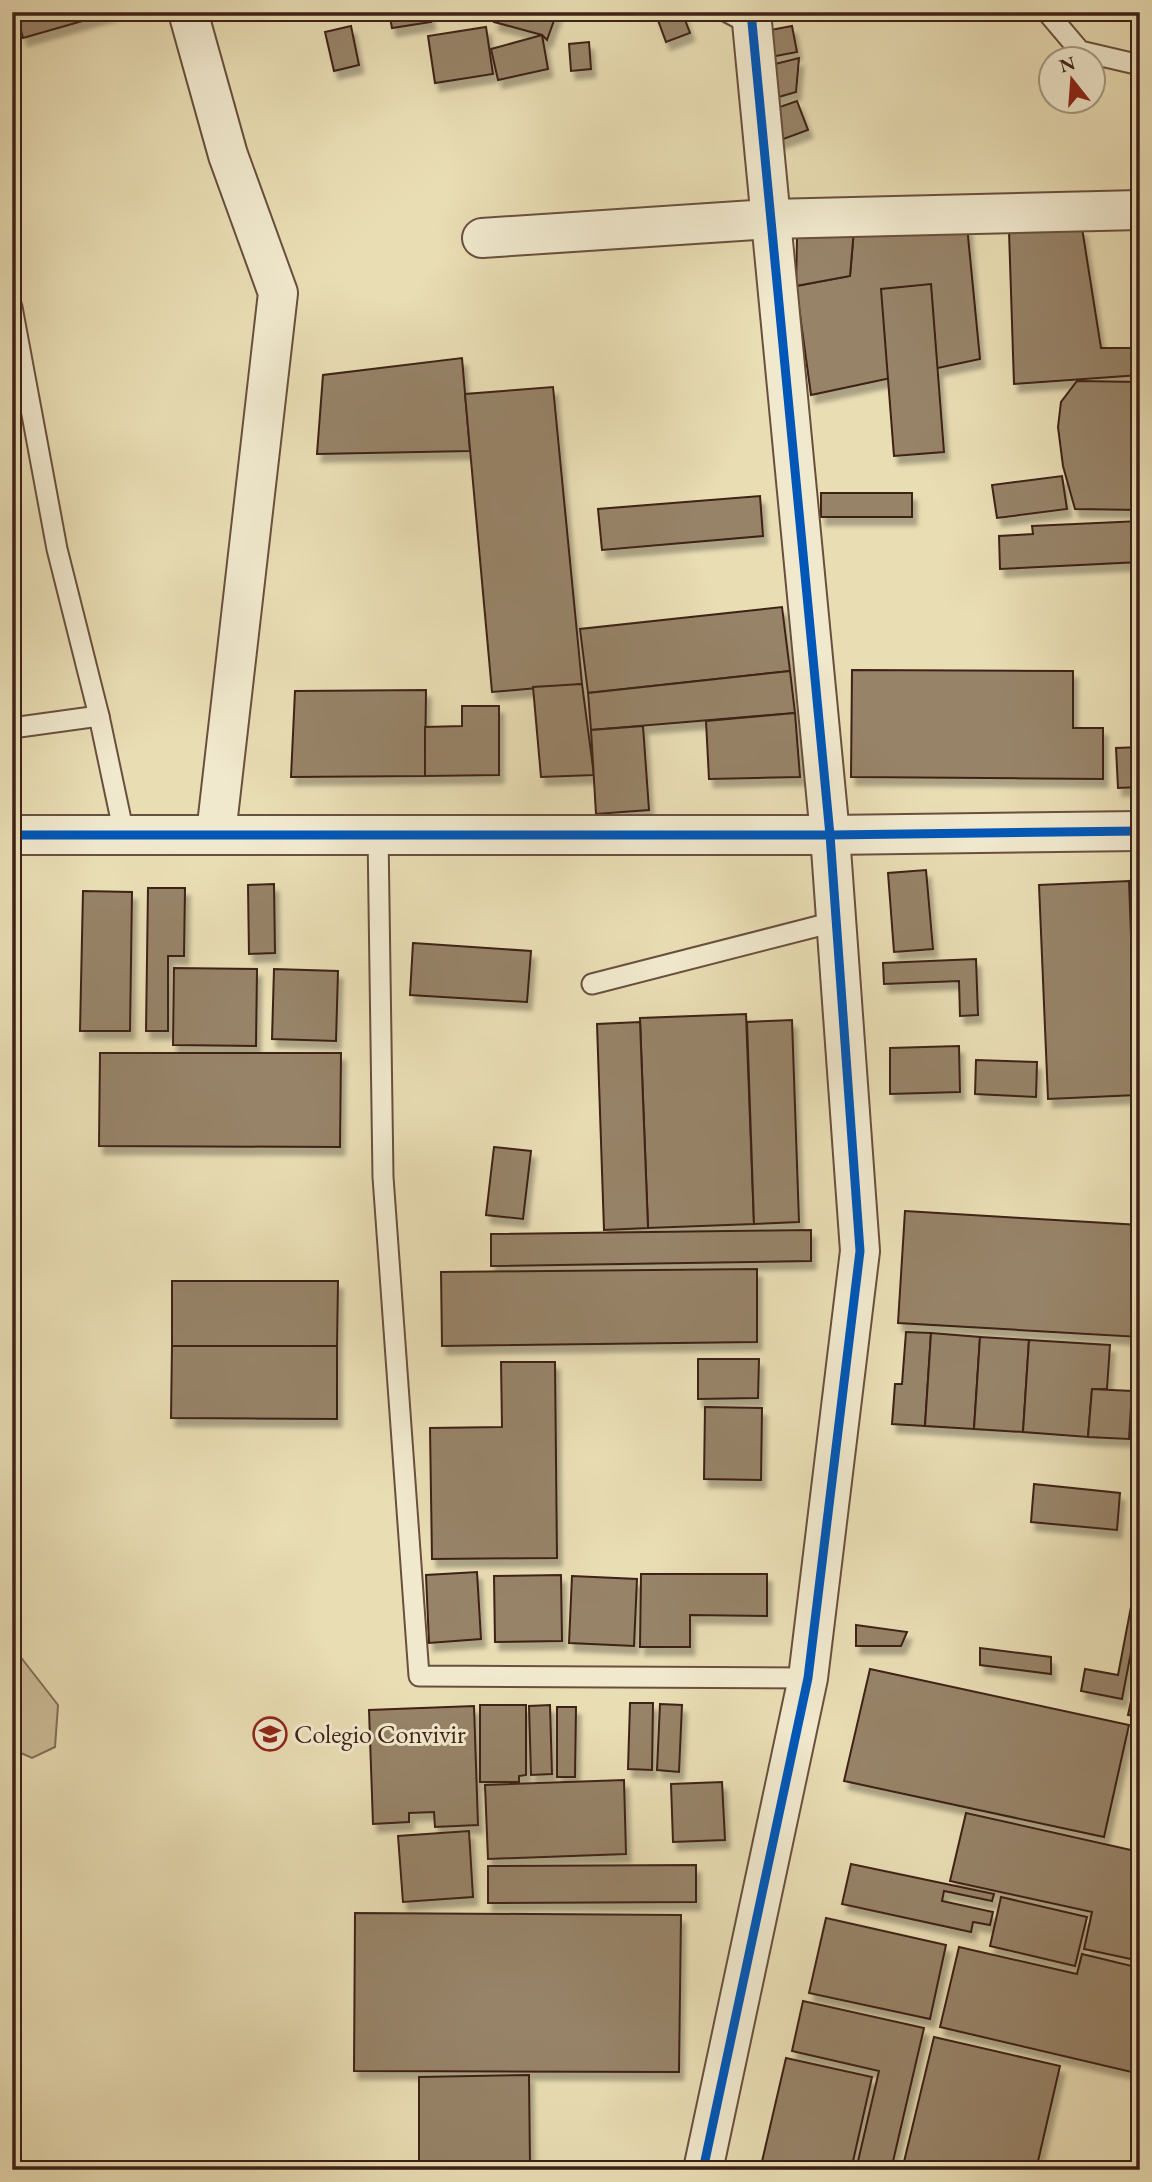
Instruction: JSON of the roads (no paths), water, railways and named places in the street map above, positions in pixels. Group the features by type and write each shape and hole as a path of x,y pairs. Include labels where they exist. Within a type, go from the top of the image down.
{"street":[{"path":"188,12 228,155 278,293 216,834"},
{"path":"703,2170 808,1678 860,1251 834,922 830,835 770,219 743,17"},
{"path":"482,238 770,219 1140,210"},
{"path":"12,835 830,835 1140,831"}],"lane":[{"path":"1047,12 1080,51 1140,65"},
{"path":"12,307 57,549 99,716 124,834"},
{"path":"12,728 99,716"},
{"path":"378,834 383,1177 419,1676 808,1678"},
{"path":"592,984 834,922"}],"place":[{"name":"Colegio Convivir","path":"270,1734"}]}
